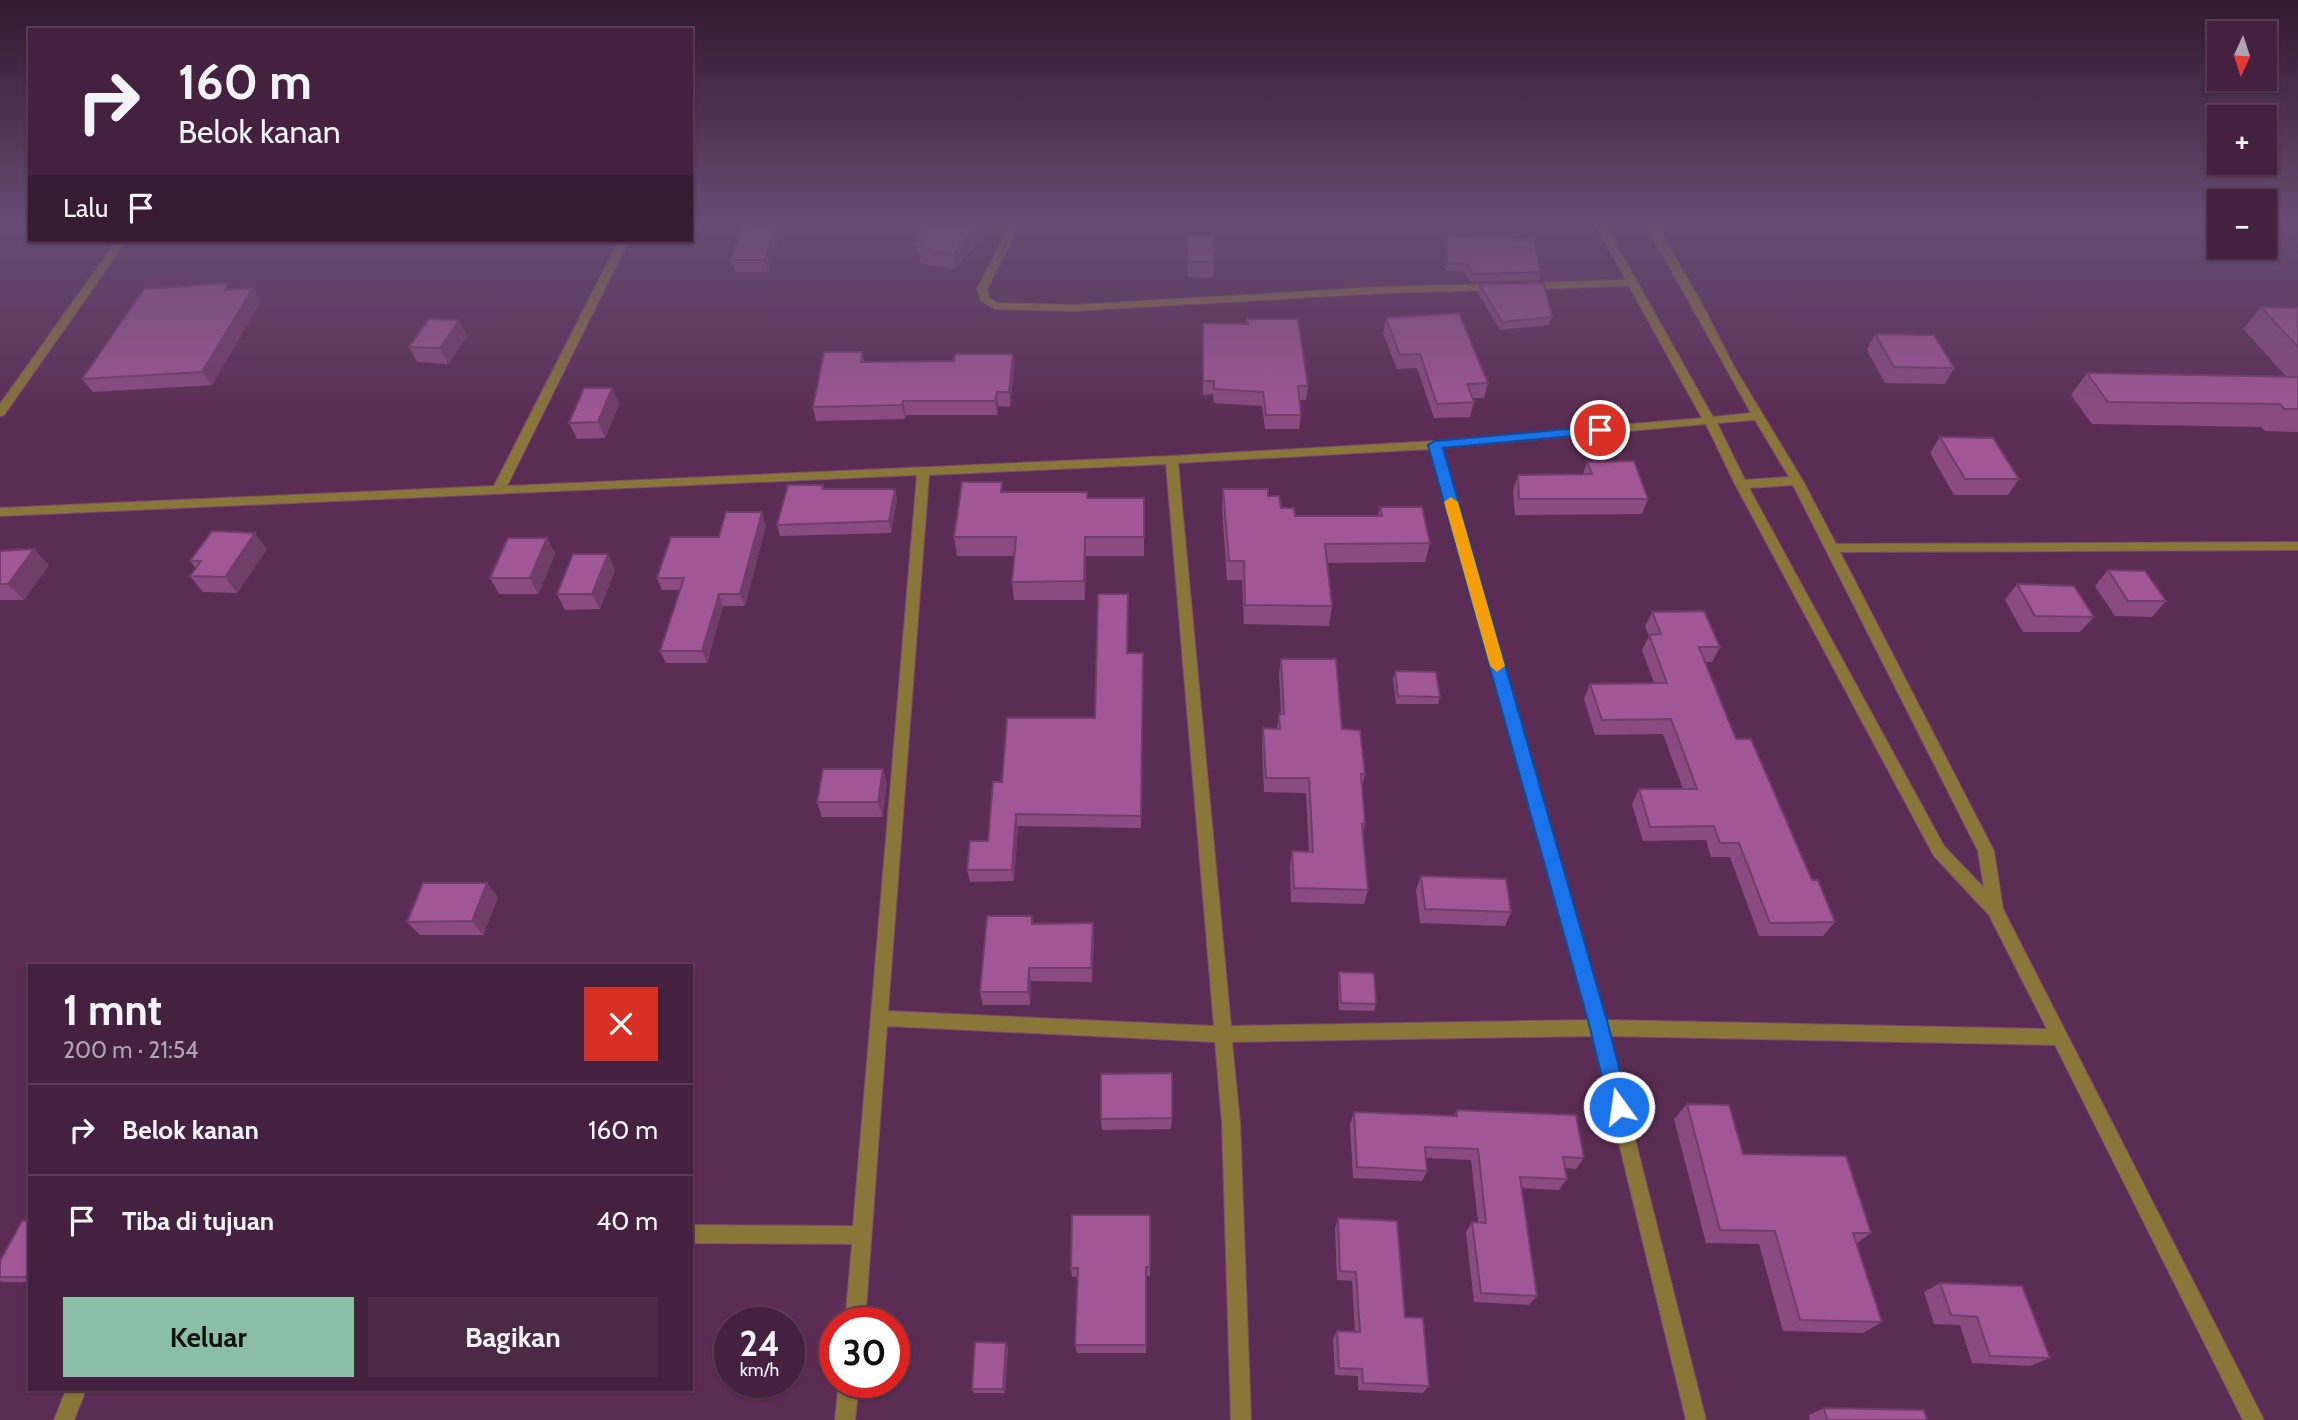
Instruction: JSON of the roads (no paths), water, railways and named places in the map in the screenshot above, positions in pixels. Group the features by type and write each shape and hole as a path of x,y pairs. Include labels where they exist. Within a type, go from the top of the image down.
{"street":[{"path":"0,412 87,289"},
{"path":"499,489 599,289"},
{"path":"982,289 985,299 995,306 1074,308 1408,289"},
{"path":"1637,289 1939,851 1995,910 2255,1420"},
{"path":"1689,289 1728,366 1797,481 1986,851 1995,910"},
{"path":"0,512 1172,460 1435,445 1760,416"},
{"path":"1435,445 1599,1028 1696,1420"},
{"path":"1172,460 1221,1034 1231,1122 1241,1420"},
{"path":"856,1307 923,471"},
{"path":"1741,484 1797,481"},
{"path":"1832,548 2298,546"},
{"path":"880,1018 1221,1034 1599,1028 2059,1037"},
{"path":"693,1234 863,1235"},
{"path":"64,1420 76,1391"},
{"path":"845,1420 847,1398"}]}
